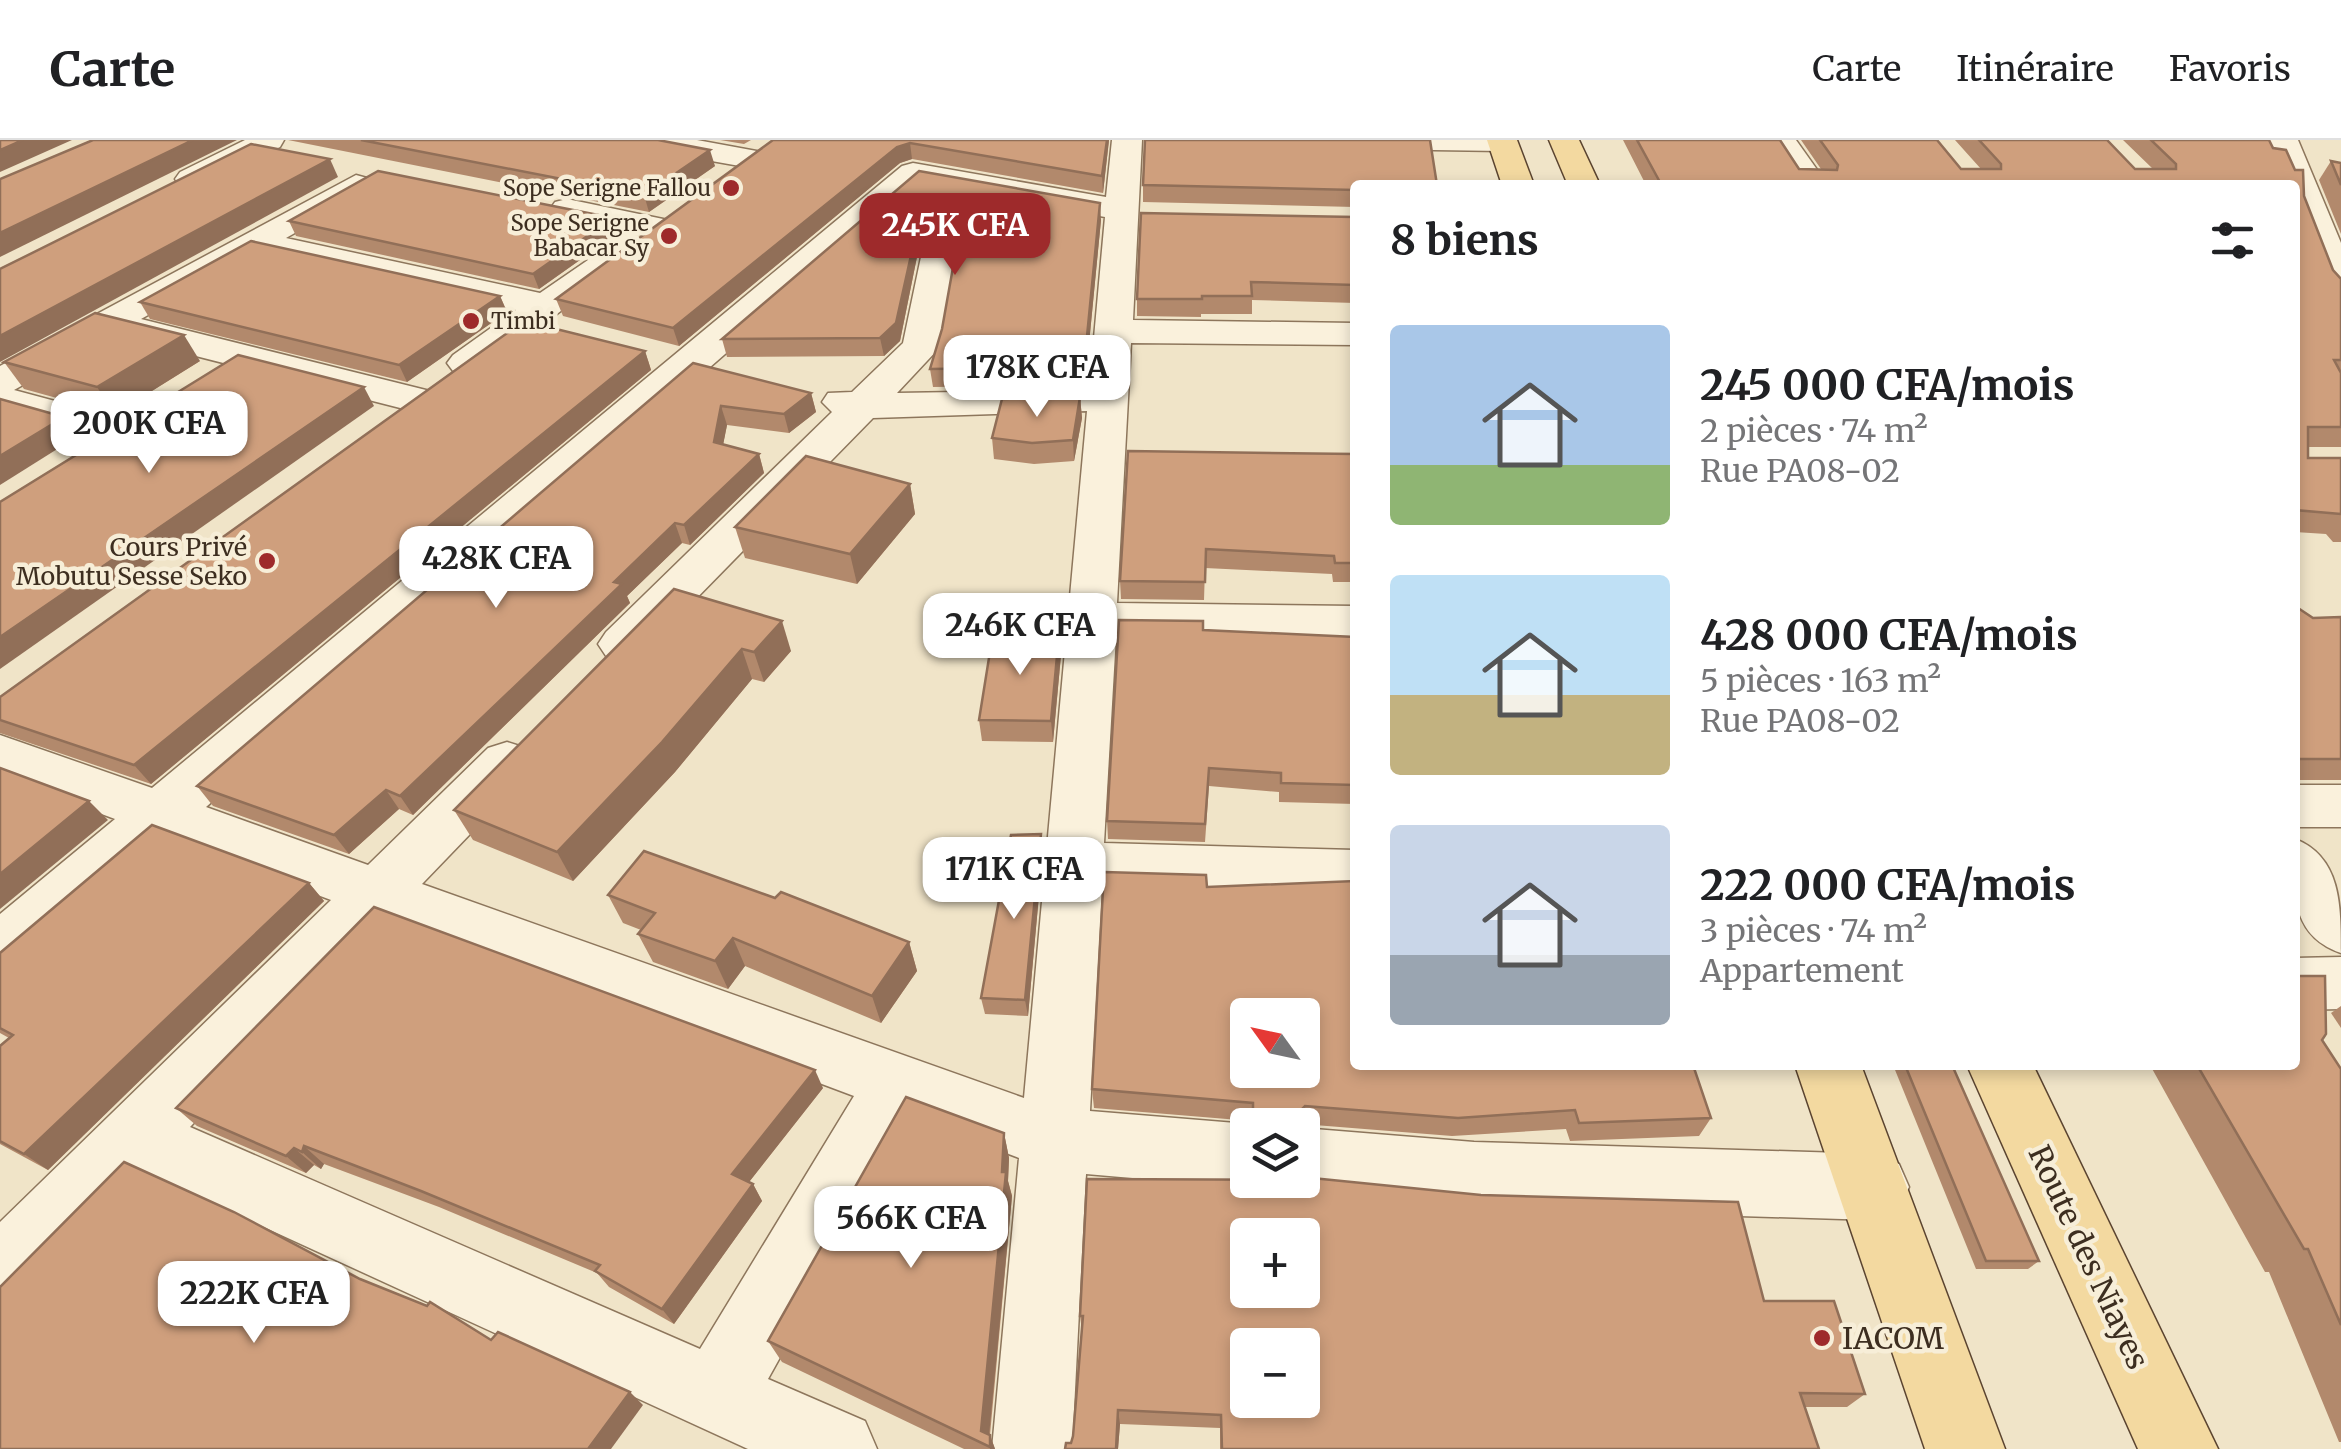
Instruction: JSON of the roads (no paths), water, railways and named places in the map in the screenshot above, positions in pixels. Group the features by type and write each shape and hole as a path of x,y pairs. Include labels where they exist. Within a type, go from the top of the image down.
{"main road":[{"path":"1564,140 1582,180"},
{"path":"1502,141 1516,180"},
{"path":"1830,1070 1965,1449"},
{"name":"Route des Niayes","path":"2002,1070 2178,1449"}],"street":[{"path":"644,140 764,150"},
{"path":"1032,1449 1093,619 1119,436 1113,331 1135,214 1128,140"},
{"path":"1365,140 1502,141"},
{"path":"1780,140 1808,180"},
{"path":"170,190 271,147"},
{"path":"368,434 764,150"},
{"path":"2299,156 2330,236 2331,288"},
{"path":"0,382 378,172 326,161"},
{"path":"0,950 914,173 1135,214"},
{"path":"545,205 682,208"},
{"path":"584,684 922,346 943,233"},
{"path":"254,241 535,314 578,336"},
{"path":"107,322 416,400"},
{"path":"1113,331 1350,334"},
{"path":"198,386 243,357"},
{"path":"801,392 858,406 1119,436"},
{"path":"0,399 137,423 76,461"},
{"path":"1093,619 1350,622"},
{"path":"0,1273 544,725"},
{"path":"0,755 1055,1140 1230,1155"},
{"path":"2300,806 2341,806"},
{"path":"1074,865 1350,872"},
{"path":"2300,869 2341,928"},
{"path":"2300,984 2341,983"},
{"path":"716,1395 898,1080"},
{"path":"136,1136 838,1449"},
{"path":"1320,1162 1474,1175 1874,1188"}],"place":[{"name":"Sope Serigne Fallou","path":"731,188"},
{"name":"Sope Serigne Babacar Sy","path":"669,236"},
{"name":"Timbi","path":"471,321"},
{"name":"Cours Privé Mobutu Sesse Seko","path":"267,561"},
{"name":"IACOM","path":"1822,1338"}]}
